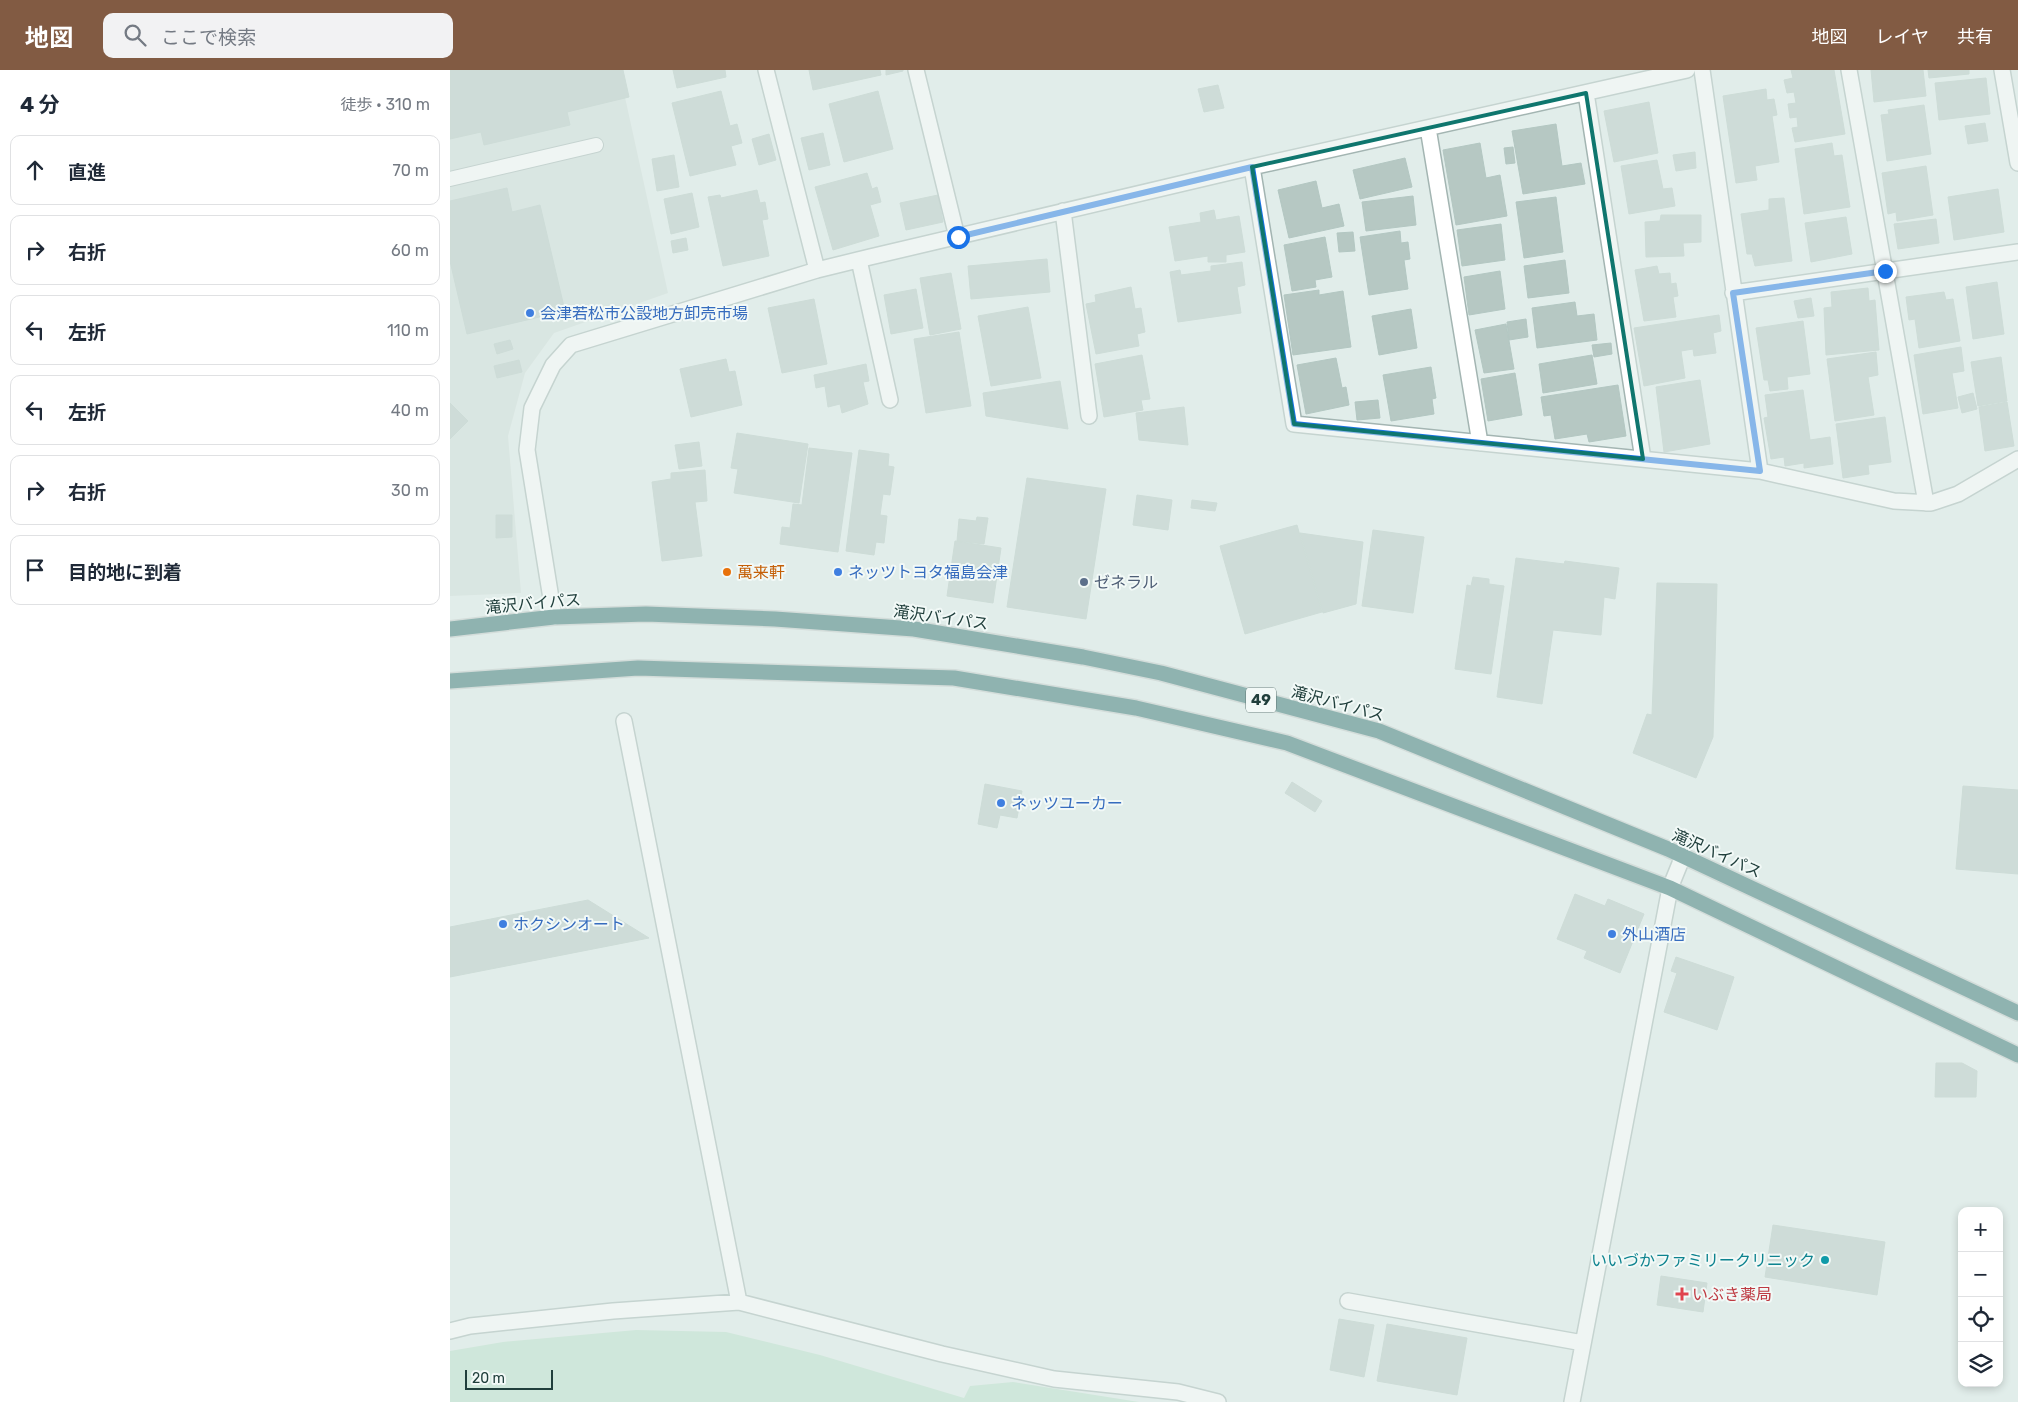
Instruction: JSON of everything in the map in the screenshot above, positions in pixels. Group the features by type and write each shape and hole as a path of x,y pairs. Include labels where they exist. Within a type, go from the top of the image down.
{"highway":[{"name":"滝沢バイパス","path":"450,630 554,617 646,614 775,619 914,629 1083,657 1161,673 1379,731 1683,856 2018,1013"},
{"name":"49","path":"450,681 638,668 762,670 954,678 1136,708 1288,743 1670,888 2018,1055"}],"street":[{"path":"766,70 818,270"},
{"path":"916,70 958,237"},
{"path":"554,617 527,450 532,408 553,365 571,345 818,270 1252,167 1687,70"},
{"path":"1702,70 1760,471"},
{"path":"1849,70 1926,503"},
{"path":"2002,70 2018,163"},
{"path":"1586,93 1643,459"},
{"path":"1428,128 1480,443"},
{"path":"1252,167 1294,424 1760,471 1894,501 1926,503 1958,494 2018,459"},
{"path":"1063,211 1089,416"},
{"path":"1733,293 2018,252"},
{"path":"859,260 890,400"},
{"path":"624,720 739,1302"},
{"path":"1572,1402 1670,888 1683,856"},
{"path":"1348,1301 1583,1343"},
{"path":"450,1331 470,1326 614,1311 739,1302 933,1352 1054,1379 1178,1392 1218,1402"}],"lane":[{"path":"450,179 596,145"}],"highlighted area":[{"path":"1586,93 1643,459 1294,424 1252,167"}],"shaded area":[{"name":"会津若松市公設地方卸売市場","path":"450,70 619,70 668,293 554,333 525,373 508,436 521,593 450,596"}],"green space":[{"path":"636,1330 726,1332 820,1355 964,1398 970,1386 1013,1382 1139,1402 450,1402 450,1351 503,1342"}],"building":[{"path":"450,70 623,70 629,97 567,112 570,125 484,145 481,132 450,139"},
{"path":"673,70 725,70 726,77 677,88"},
{"path":"809,70 880,70 881,75 813,90"},
{"path":"886,70 903,70 903,71 886,75"},
{"path":"1791,70 1834,70 1845,134 1795,142 1792,128 1798,127 1797,117 1790,118 1788,104 1796,103 1794,92 1787,93 1784,80 1793,78"},
{"path":"1871,70 1923,70 1926,96 1874,102"},
{"path":"1928,70 1969,70 1969,74 1929,78"},
{"path":"1986,78 1990,114 1939,120 1935,83"},
{"path":"1218,85 1224,108 1204,112 1198,89"},
{"path":"1766,89 1767,100 1774,99 1777,115 1772,116 1779,162 1755,166 1757,180 1736,183 1723,96"},
{"path":"721,91 730,126 737,124 742,143 731,146 736,165 690,176 672,103"},
{"path":"878,91 893,149 844,162 829,104"},
{"path":"1649,102 1658,153 1614,162 1604,111"},
{"path":"1924,105 1931,154 1887,161 1881,115 1889,114 1888,110"},
{"path":"1985,123 1988,141 1968,144 1965,126"},
{"path":"1556,124 1562,166 1581,163 1585,184 1523,194 1512,131"},
{"path":"823,133 830,165 809,170 801,138"},
{"path":"769,134 776,160 759,165 752,139"},
{"path":"1480,143 1486,178 1500,175 1507,216 1456,225 1443,150"},
{"path":"1832,143 1834,156 1842,155 1850,207 1804,214 1795,149"},
{"path":"1513,147 1515,163 1506,164 1504,148"},
{"path":"1695,152 1696,168 1676,171 1673,155"},
{"path":"674,155 679,187 657,191 652,159"},
{"path":"1405,158 1412,187 1360,199 1353,170"},
{"path":"1657,160 1663,189 1672,188 1675,206 1629,214 1621,166"},
{"path":"1926,166 1933,215 1897,221 1896,212 1888,214 1882,173"},
{"path":"867,173 872,189 877,187 881,202 870,205 879,236 833,250 815,187"},
{"path":"1316,181 1322,208 1339,204 1344,226 1289,238 1278,190"},
{"path":"507,188 512,212 540,205 565,311 467,334 450,261 450,201"},
{"path":"1998,189 2004,232 1954,240 1948,197"},
{"path":"757,190 760,203 765,202 768,219 762,220 769,256 723,266 708,197 720,195 721,198"},
{"path":"692,193 699,227 671,234 664,199"},
{"path":"938,195 943,222 906,230 900,203"},
{"path":"1413,196 1416,225 1366,231 1362,202"},
{"path":"1556,197 1563,252 1524,258 1516,202"},
{"path":"1784,198 1792,261 1755,266 1752,254 1747,254 1741,214 1769,210 1769,199"},
{"path":"1214,210 1216,220 1239,216 1245,252 1226,255 1226,262 1208,262 1208,256 1175,261 1169,227 1201,222 1200,213"},
{"path":"1661,215 1701,215 1701,242 1683,243 1684,256 1646,257 1645,222 1660,221"},
{"path":"1846,217 1852,254 1811,262 1805,223"},
{"path":"1936,219 1939,243 1898,249 1894,224"},
{"path":"1501,224 1505,260 1462,266 1457,230"},
{"path":"1400,231 1401,243 1408,242 1410,259 1404,260 1408,289 1369,295 1360,237"},
{"path":"1353,232 1355,251 1339,252 1337,233"},
{"path":"1325,237 1332,277 1315,280 1316,287 1292,291 1284,245"},
{"path":"686,238 688,250 673,253 671,241"},
{"path":"1047,259 1050,292 971,299 968,266"},
{"path":"1565,260 1569,293 1528,298 1524,266"},
{"path":"1242,262 1245,285 1237,287 1241,313 1178,322 1170,272 1180,270 1181,275 1211,271 1211,266"},
{"path":"1657,266 1659,274 1670,273 1671,284 1676,283 1678,296 1673,297 1676,317 1644,321 1635,270"},
{"path":"1500,271 1505,309 1469,315 1464,277"},
{"path":"951,273 961,329 930,335 920,278"},
{"path":"1997,282 2004,334 1973,339 1966,287"},
{"path":"1131,287 1135,309 1141,308 1145,332 1137,334 1139,346 1096,354 1086,304 1096,302 1095,295"},
{"path":"1868,288 1869,301 1875,300 1879,350 1826,355 1824,308 1832,307 1831,292"},
{"path":"916,289 923,328 891,334 884,295"},
{"path":"1319,290 1319,295 1343,291 1351,347 1293,355 1284,295"},
{"path":"1944,292 1946,300 1953,299 1960,341 1919,348 1915,319 1909,320 1906,297"},
{"path":"1811,298 1814,316 1798,318 1794,301"},
{"path":"814,299 827,364 782,373 768,308"},
{"path":"1575,302 1577,316 1594,314 1597,340 1537,348 1532,308"},
{"path":"1028,307 1041,378 991,386 978,316"},
{"path":"1411,309 1417,348 1379,355 1372,316"},
{"path":"1719,315 1721,331 1713,333 1716,353 1694,356 1693,349 1681,351 1685,378 1644,386 1634,328"},
{"path":"1526,319 1528,337 1509,340 1507,322"},
{"path":"1803,321 1810,374 1787,377 1788,389 1770,391 1768,380 1764,380 1756,328"},
{"path":"1506,324 1514,369 1484,373 1475,330"},
{"path":"959,332 971,406 926,413 914,339"},
{"path":"510,340 513,349 497,354 494,344"},
{"path":"1611,343 1612,354 1594,357 1592,345"},
{"path":"1961,347 1964,371 1952,373 1958,408 1923,414 1914,355"},
{"path":"1876,352 1878,375 1868,377 1874,415 1835,421 1827,359"},
{"path":"1142,355 1150,399 1141,400 1143,410 1104,417 1095,364"},
{"path":"1592,355 1597,384 1543,393 1539,364"},
{"path":"2001,357 2007,401 1978,406 1971,362"},
{"path":"1336,358 1342,388 1346,387 1349,405 1306,414 1297,365"},
{"path":"726,359 729,372 735,371 742,405 691,417 680,369"},
{"path":"519,360 522,372 497,378 494,366"},
{"path":"866,364 869,381 863,382 868,404 842,413 840,404 828,407 825,386 816,388 814,375"},
{"path":"1431,367 1436,398 1432,399 1434,414 1391,421 1383,375"},
{"path":"1515,373 1522,415 1488,421 1481,379"},
{"path":"1700,380 1710,444 1664,452 1656,387"},
{"path":"1060,381 1068,429 986,416 983,393"},
{"path":"1618,385 1626,436 1589,442 1587,434 1555,439 1551,415 1544,416 1541,397"},
{"path":"1803,390 1810,440 1830,437 1833,464 1804,468 1804,463 1785,466 1784,457 1771,459 1764,418 1768,417 1765,395"},
{"path":"1973,393 1977,409 1962,413 1958,397"},
{"path":"1378,400 1380,418 1357,420 1355,402"},
{"path":"2007,402 2014,446 1985,451 1979,407"},
{"path":"450,403 468,421 450,439"},
{"path":"1184,407 1188,445 1139,440 1136,413"},
{"path":"1885,417 1891,462 1868,465 1869,474 1843,478 1836,424"},
{"path":"737,433 808,444 799,503 734,493 738,469 731,468"},
{"path":"699,442 702,466 679,469 675,445"},
{"path":"809,448 852,453 838,552 780,544 782,527 790,528 793,504 802,505"},
{"path":"859,450 889,454 888,466 894,467 890,495 883,494 880,515 887,516 884,543 876,542 874,555 846,551"},
{"path":"705,470 707,501 695,502 702,556 662,561 652,482 671,479 671,473"},
{"path":"1027,478 1106,489 1086,619 1007,607"},
{"path":"1137,495 1172,500 1168,530 1133,525"},
{"path":"1192,500 1217,503 1215,511 1191,508"},
{"path":"496,515 512,515 512,537 496,538"},
{"path":"977,517 988,518 984,544 957,541 959,519 976,521"},
{"path":"1297,525 1322,612 1245,634 1220,546"},
{"path":"1373,530 1424,537 1413,613 1362,606"},
{"path":"1300,533 1363,542 1356,604 1323,613"},
{"path":"955,541 1001,548 993,603 947,596"},
{"path":"1516,558 1564,564 1565,561 1619,568 1615,599 1604,597 1601,635 1553,630 1542,704 1497,697"},
{"path":"1473,577 1489,579 1489,584 1504,586 1491,674 1455,669 1467,585 1471,586"},
{"path":"1657,583 1717,584 1713,737 1696,778 1633,753 1647,714 1652,715"},
{"path":"1292,782 1322,801 1315,812 1285,793"},
{"name":"ネッツユーカー","path":"985,784 1022,791 1017,818 1000,815 997,828 978,824"},
{"path":"1963,786 2018,790 2018,874 1956,869"},
{"path":"1575,894 1605,906 1608,899 1644,914 1620,973 1584,958 1587,951 1557,939"},
{"path":"588,900 649,938 450,977 450,927"},
{"path":"1676,957 1734,977 1717,1030 1664,1012 1677,973 1671,971"},
{"path":"1936,1063 1962,1063 1977,1071 1976,1097 1935,1097"},
{"name":"いいづかファミリークリニック","path":"1773,1225 1885,1242 1877,1295 1765,1277"},
{"name":"いぶき薬局","path":"1661,1276 1707,1283 1703,1312 1657,1305"},
{"path":"1339,1319 1374,1325 1364,1377 1330,1370"},
{"path":"1387,1324 1467,1338 1457,1395 1377,1381"}],"place":[{"name":"会津若松市公設地方卸売市場","path":"530,313"},
{"name":"萬来軒","path":"727,572"},
{"name":"ネッツトヨタ福島会津","path":"838,572"},
{"name":"ゼネラル","path":"1084,582"},
{"name":"ネッツユーカー","path":"1001,803"},
{"name":"ホクシンオート","path":"503,924"},
{"name":"外山酒店","path":"1612,934"},
{"name":"いいづかファミリークリニック","path":"1825,1260"},
{"name":"いぶき薬局","path":"1682,1294"}],"route":[{"path":"958,237 1252,167 1294,424 1760,471 1733,293 1885,271"}]}
